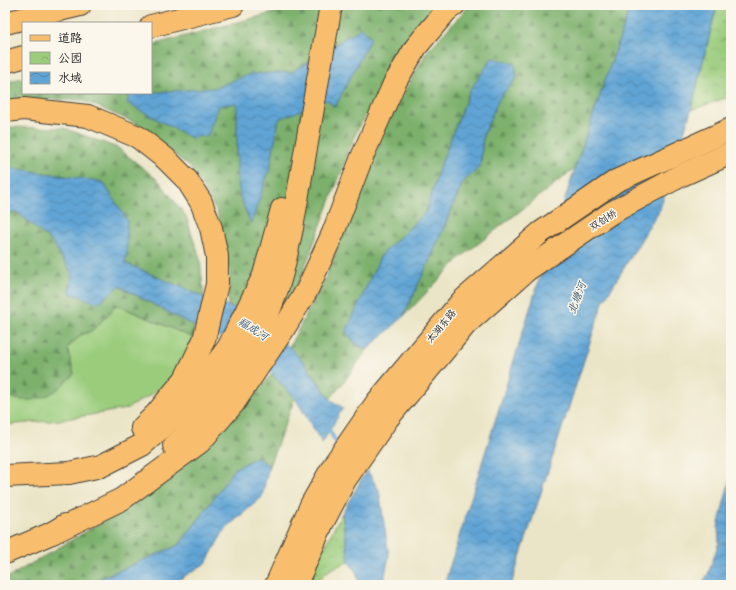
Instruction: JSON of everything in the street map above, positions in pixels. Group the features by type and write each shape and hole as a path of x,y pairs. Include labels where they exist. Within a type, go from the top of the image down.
{"main road":[{"path":"5,23 80,5"},
{"path":"152,26 233,5"},
{"path":"242,359 287,189 319,5"},
{"path":"5,553 52,533 136,480 190,432 220,392 242,359 267,315 285,260 332,5"},
{"path":"5,476 69,473 101,466 142,445 242,359 284,330 306,290 330,240 362,157 394,84 416,47 446,11 454,5"},
{"path":"5,62 22,57"},
{"path":"5,111 24,109 88,116 138,137 166,159 187,180 201,202 211,228 217,256 217,284 204,340 185,379 157,413 118,452 69,473"},
{"name":"太湖东路","path":"362,441 377,402 462,301 540,233 616,181 731,129"},
{"name":"双创桥","path":"527,270 611,214 682,175 731,153"},
{"name":"太湖东路","path":"362,441 388,418 466,324 527,270"},
{"path":"276,585 311,505 340,472 362,441"},
{"path":"296,585 322,524 340,472"}],"green space":[{"path":"303,5 443,5 410,40 357,131 299,282 274,332 236,309 228,306 230,274 217,212 190,167 133,122 82,100 5,99 5,82 22,78 22,94 152,94 152,45"},
{"path":"472,5 631,5 575,168 460,258 403,317 433,253 463,182 480,167 483,136 499,98 517,78 469,92 439,169 426,212 381,255 357,345 367,350 330,399 303,361 289,347 324,281 385,127 426,53 466,9"},
{"path":"717,5 731,5 731,96 691,110"},
{"path":"5,127 64,128 118,148 159,181 186,216 200,259 204,297 125,263 127,255 103,182 5,167"},
{"path":"17,212 51,241 72,273 98,303 119,286 194,326 194,338 117,305 93,330 81,335 67,348 74,374 57,390 39,398 27,400 15,399 5,394 5,214"},
{"path":"117,305 194,338 175,381 126,409 59,420 5,425 5,394 9,397 74,374 67,348 81,335 93,330"},
{"path":"272,374 295,398 269,466 257,457 202,515 179,545 85,585 5,585 5,579 99,524 205,447"},
{"path":"342,513 349,562 330,570 322,576 318,585 307,585 319,557"}],"water":[{"name":"北塘河","path":"631,5 717,5 691,110 660,209 603,302 511,585 444,585 575,168"},
{"path":"361,28 371,38 335,107 327,100 279,119 270,168 251,224 240,197 237,172 237,103 218,106 208,135 191,138 127,103 130,94 152,94 152,92 215,88 250,74 292,72"},
{"path":"492,58 515,63 517,78 499,98 483,136 480,167 463,182 433,253 403,317 367,350 357,345 346,332 381,255 426,212 439,169 469,92"},
{"path":"5,167 103,182 127,220 127,255 125,263 236,309 274,332 303,361 330,399 343,408 322,443 295,398 268,370 238,345 194,326 119,286 98,303 70,293 72,273 51,241 17,212 5,214"},
{"path":"257,457 269,466 262,497 225,529 206,563 170,585 85,585 179,545 234,469"},
{"path":"367,470 379,490 389,556 385,575 385,585 360,585 356,572 349,562 342,513"},
{"path":"731,474 731,585 701,585 708,574 719,542 718,527"}],"waterway":[{"name":"福成河","path":"327,426 338,446"}]}
